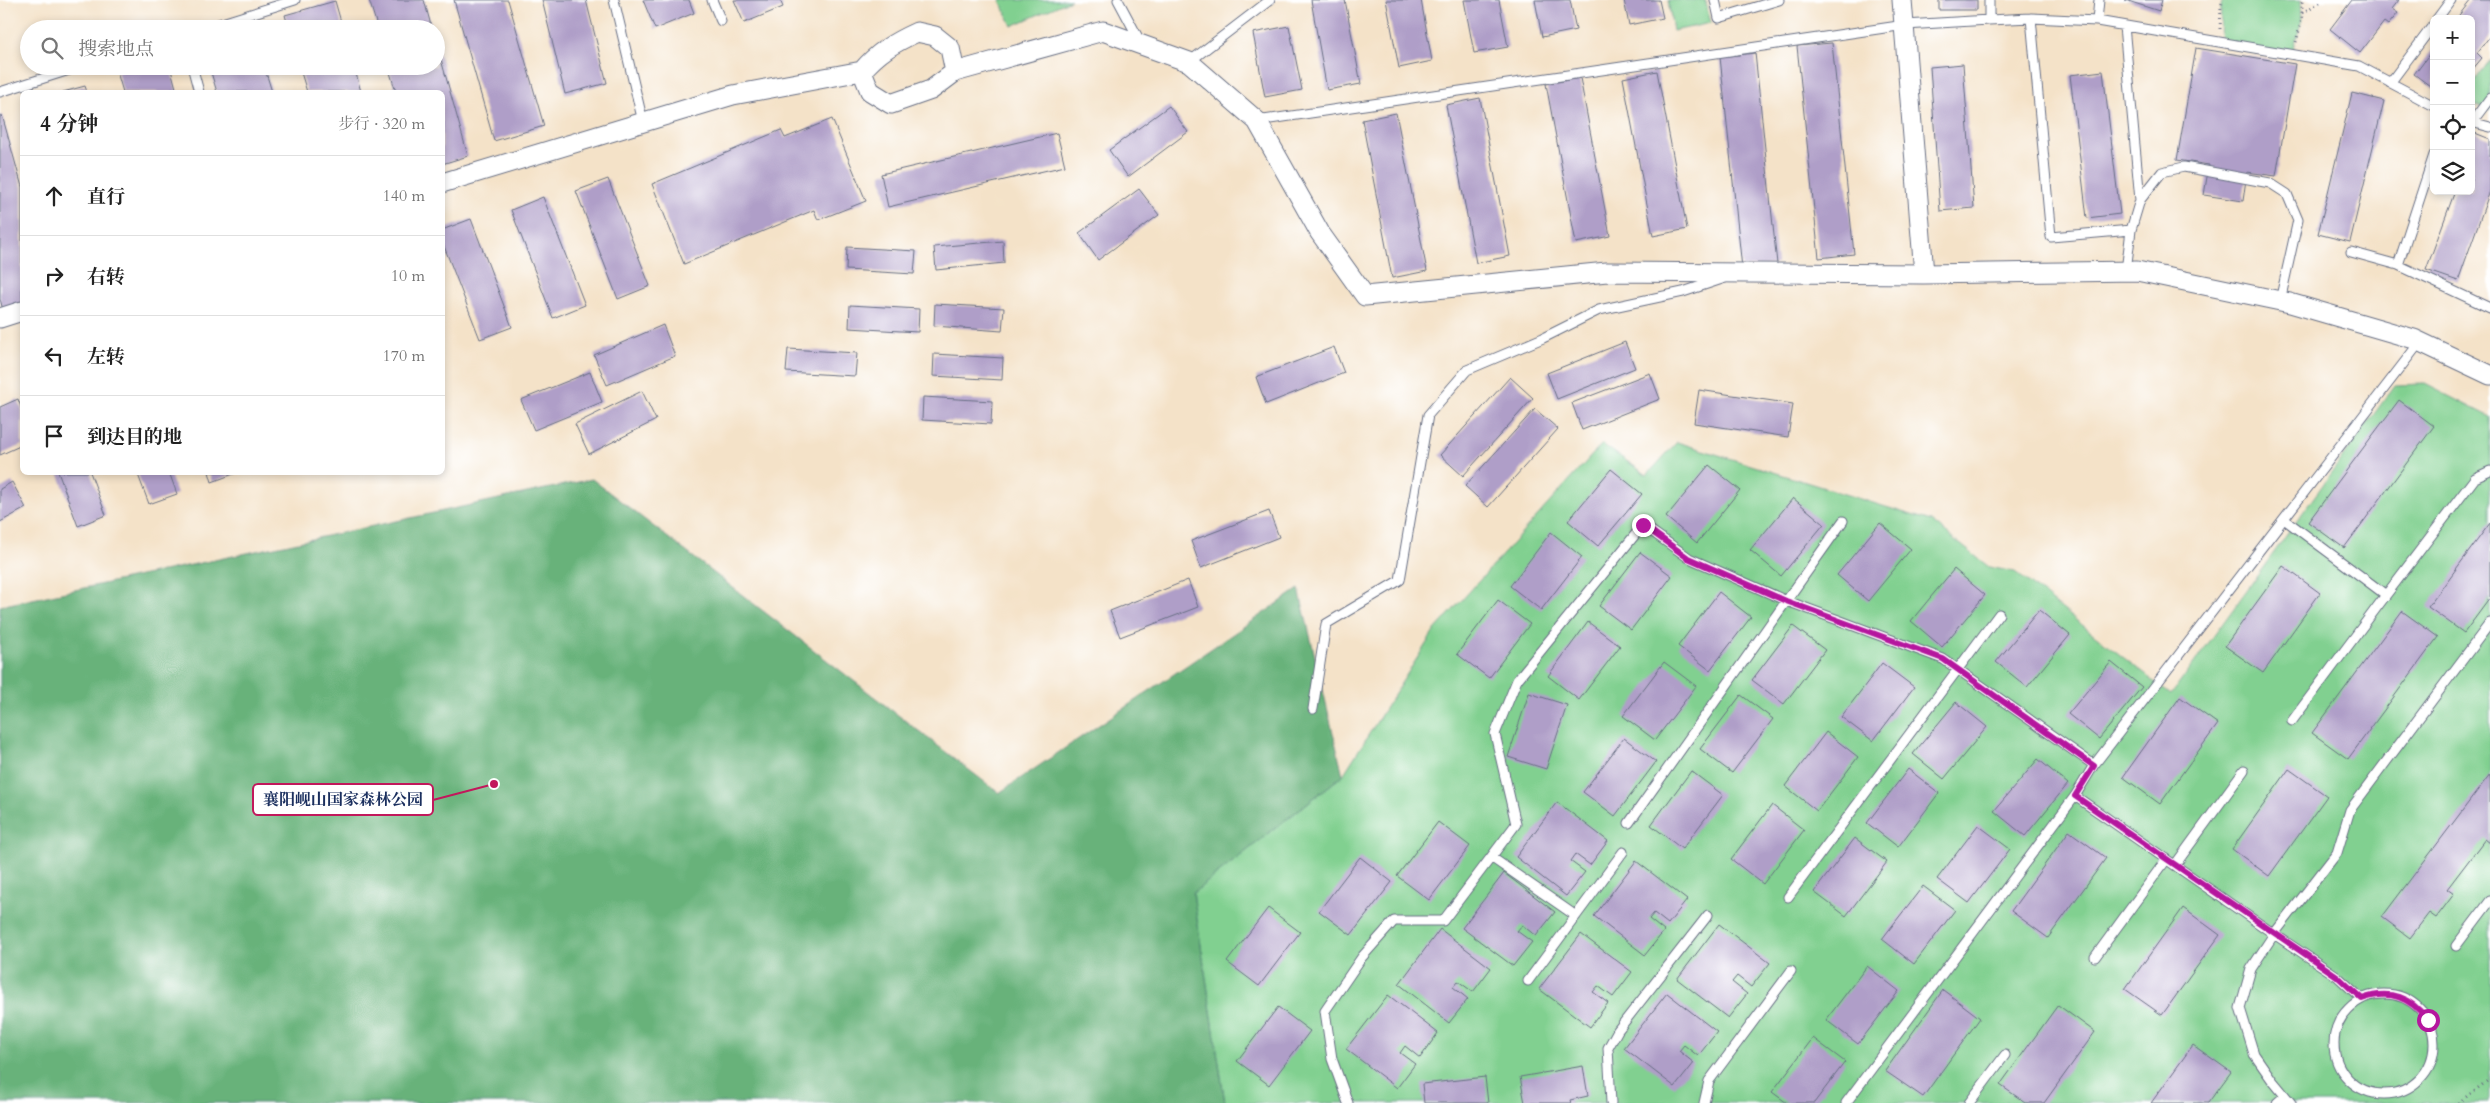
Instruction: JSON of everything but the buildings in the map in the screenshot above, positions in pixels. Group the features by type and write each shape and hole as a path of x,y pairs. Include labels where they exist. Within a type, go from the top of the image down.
{"street":[{"path":"1902,0 1924,274"},
{"path":"862,71 870,90 891,104 931,90 955,72 1103,31 1189,62 1257,121 1320,233 1365,296 1607,272 1924,274 2137,270 2280,301 2420,342 2490,375"},
{"path":"445,182 733,95 862,71 874,56 895,42 917,32 935,36 950,48 955,72"},
{"path":"0,318 20,312"}],"lane":[{"path":"232,20 295,0"},
{"path":"614,0 643,122"},
{"path":"712,0 721,22"},
{"path":"1118,0 1143,45"},
{"path":"1189,62 1270,0"},
{"path":"1715,0 1719,18 1779,0"},
{"path":"1989,0 1989,20"},
{"path":"2097,21 2099,0"},
{"path":"2440,15 2451,0"},
{"path":"1257,121 1904,25 2031,18 2097,21 2359,66 2432,105"},
{"path":"2031,18 2051,237 2131,230"},
{"path":"2124,26 2140,200"},
{"path":"2390,83 2430,29"},
{"path":"0,92 54,75"},
{"path":"194,75 198,90"},
{"path":"2475,118 2490,98"},
{"path":"2475,123 2490,127"},
{"path":"2126,271 2131,230 2140,200 2162,172 2184,167 2270,183 2287,194 2298,220 2280,301"},
{"path":"2398,265 2430,167"},
{"path":"2351,252 2398,265 2490,308"},
{"path":"1313,709 1326,624 1400,580 1428,415 1467,370 1543,338 1599,310 1683,292 1742,272"},
{"path":"1846,1103 2075,796 2094,766 2420,342"},
{"path":"2292,722 2386,594 2475,478 2490,471"},
{"path":"2284,518 2386,594"},
{"path":"1629,823 1844,521"},
{"path":"1348,1103 1332,1059 1325,1011 1362,957 1394,921 1443,921 1516,824 1495,734 1517,680 1643,525 1688,558 1786,601 1943,659 2094,766"},
{"path":"1788,897 1956,669 1999,614"},
{"path":"2277,1103 2288,1100 2254,1054 2240,1008 2251,969 2274,934 2337,852 2350,810 2490,624"},
{"path":"2175,865 2244,770"},
{"path":"2075,796 2337,976 2362,999"},
{"path":"1528,981 1623,852"},
{"path":"1491,857 1576,916"},
{"path":"2095,957 2166,860"},
{"path":"2456,946 2490,901"},
{"path":"1611,1103 1608,1048 1618,1030 1708,916"},
{"path":"1704,1103 1709,1081 1791,971"},
{"path":"2373,995 2396,995 2418,1006 2428,1020 2433,1036 2433,1053 2427,1068 2416,1082 2402,1090 2385,1094 2369,1091 2354,1084 2342,1071 2336,1056 2334,1039 2339,1023 2348,1008 2362,999 2373,995"},
{"path":"1969,1103 2004,1055"}],"path":[{"path":"2220,43 2220,6 2223,0"},
{"path":"2292,55 2302,13 2302,0"},
{"path":"2302,13 2323,0"},
{"path":"2458,1103 2490,1078"}],"green space":[{"path":"1000,0 1071,0 1012,26"},
{"path":"1668,0 1705,0 1711,23 1673,31"},
{"path":"2223,0 2301,0 2302,19 2292,55 2220,43 2221,6"},
{"path":"2490,60 2490,110 2475,105 2475,81"},
{"path":"2425,384 2490,417 2490,1103 1225,1103 1193,893 1343,775 1435,630 1602,444 1647,475 1677,442 1931,521 1989,567 2015,572 2171,695 2395,385"},
{"path":"592,479 999,793 1299,589 1343,775 1193,893 1225,1103 0,1103 0,606"}],"place":[{"name":"襄阳岘山国家森林公园","path":"494,784"}],"route":[{"path":"1643,525 1688,558 1786,601 1943,659 2094,766 2075,796 2337,976 2362,999 2373,995 2396,995 2418,1006 2428,1020"}]}
